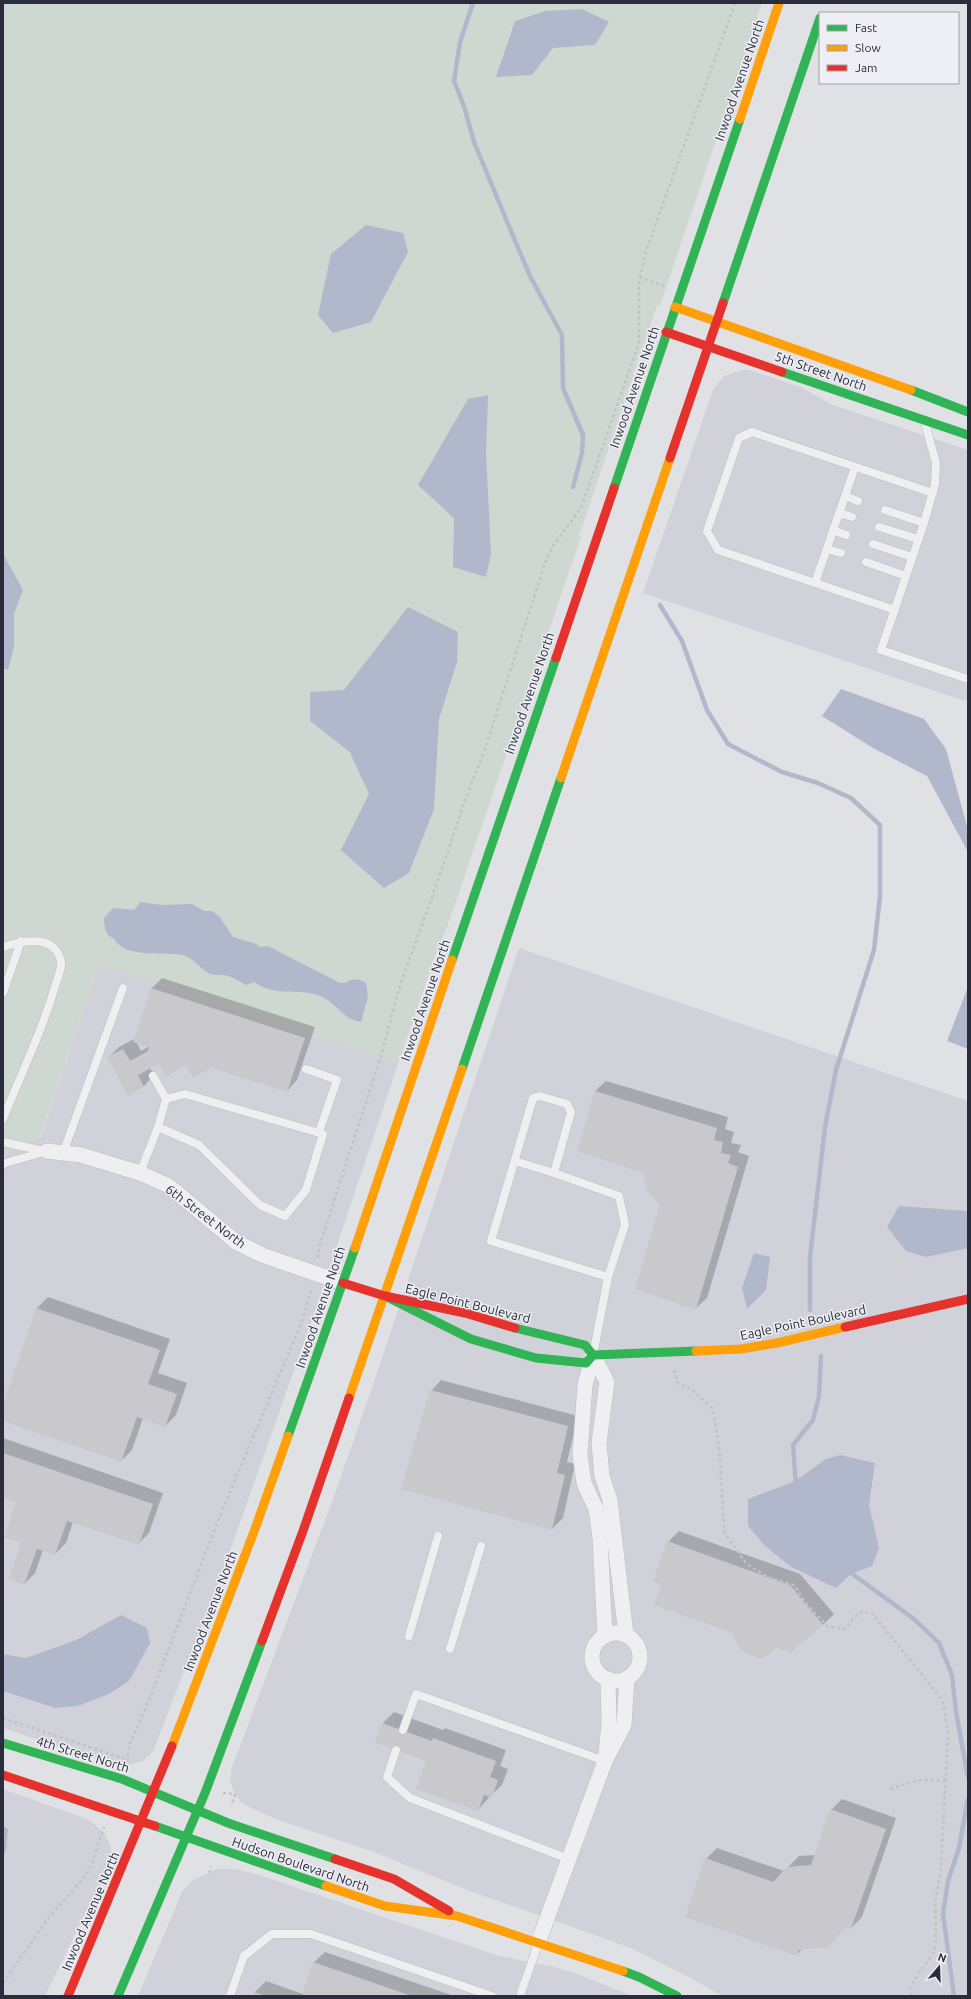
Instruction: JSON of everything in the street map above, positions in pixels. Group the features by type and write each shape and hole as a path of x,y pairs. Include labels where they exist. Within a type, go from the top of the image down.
{"main road":[{"name":"Inwood Avenue North","path":"68,1996 154,1792 255,1529 343,1284 502,811 593,551 666,332 779,3"},
{"path":"118,1996 205,1793 303,1531 385,1296 718,322 819,21"},
{"name":"5th Street North","path":"675,307 876,377 968,412"},
{"name":"5th Street North","path":"666,332 968,435"},
{"name":"6th Street North","path":"343,1284 385,1296"},
{"name":"Eagle Point Boulevard","path":"385,1296 465,1313 524,1331 549,1335 585,1345 593,1355"},
{"name":"Eagle Point Boulevard","path":"385,1296 471,1338 536,1358 586,1363 593,1355 741,1349 800,1338 968,1298"},
{"name":"4th Street North","path":"3,1743 122,1779 154,1792"},
{"path":"3,1775 142,1821"},
{"name":"Hudson Boulevard North","path":"154,1792 228,1823 394,1879 457,1916"},
{"name":"Hudson Boulevard North","path":"142,1821 385,1906 457,1916 639,1976 676,1996"}],"street":[{"name":"6th Street North","path":"47,1151 81,1155 140,1173 170,1186 200,1214 236,1242 262,1255 343,1284"},
{"path":"593,1355 607,1382 599,1444 602,1476 610,1500 626,1635"},
{"path":"593,1355 584,1385 580,1454 584,1483 596,1509 600,1538 605,1636"},
{"path":"612,1633 626,1635 636,1644 640,1657 636,1670 621,1680 608,1679 602,1675 593,1662 594,1647 605,1636 612,1633"},
{"path":"538,1943 605,1761 624,1725 626,1678"},
{"path":"605,1761 609,1723 608,1679"}],"lane":[{"path":"924,420 936,463 935,484 924,523 881,650 968,679"},
{"path":"895,610 718,550 707,531 739,438 752,432 933,493"},
{"path":"815,583 855,467"},
{"path":"845,496 858,501"},
{"path":"885,510 924,523"},
{"path":"839,513 852,517"},
{"path":"879,527 918,540"},
{"path":"833,530 846,535"},
{"path":"873,544 912,557"},
{"path":"827,549 840,554"},
{"path":"866,562 906,576"},
{"path":"3,993 22,941"},
{"path":"3,947 22,941 48,943 58,952 61,964 52,999 3,1119"},
{"path":"62,1153 123,988"},
{"path":"306,1069 337,1080 319,1132"},
{"path":"140,1173 158,1127 166,1100 153,1076"},
{"path":"158,1127 199,1145 260,1205 285,1216 306,1190 324,1134 185,1094 166,1100"},
{"path":"554,1173 571,1112 567,1104 540,1096 534,1098 490,1241 608,1277"},
{"path":"3,1142 47,1151"},
{"path":"3,1165 5,1163 47,1151"},
{"path":"515,1161 619,1196 626,1225 608,1277 593,1355"},
{"path":"410,1636 438,1536"},
{"path":"450,1649 481,1546"},
{"path":"403,1730 416,1694 605,1761"},
{"path":"396,1750 387,1777 410,1798 569,1859"},
{"path":"230,1996 244,1956 272,1934 311,1934 492,1996"},
{"path":"520,1996 538,1943"}],"path":[{"path":"318,1252 380,1056 399,989 464,803 485,749 545,563 553,546 581,508 639,343 639,277 645,254 736,3"},
{"path":"639,277 665,286"},
{"path":"3,1718 127,1760 133,1736 147,1705 221,1513 301,1324 311,1295"},
{"path":"670,1352 678,1383 691,1388 713,1409 720,1456 724,1532 746,1563 767,1576 794,1585 805,1602 827,1626 845,1628 859,1612 872,1613 943,1700 948,1734 942,1866 935,1905 936,1939 934,1952 915,1979 910,1989 912,1996"},
{"path":"890,1789 918,1780 932,1778 946,1782"},
{"path":"3,1983 49,1917 85,1877 92,1864 102,1831"}],"shaded area":[{"path":"3,3 762,3 660,306 657,305 579,536 581,537 446,930 436,953 398,1064 99,964 40,1137 21,1144 3,1157"},
{"path":"742,370 749,370 800,387 833,405 968,450 968,702 643,593 713,390 724,376"},
{"path":"519,948 968,1101 968,1996 722,1996 687,1976 631,1948 467,1890 374,1852 278,1820 241,1802 234,1792 230,1780 232,1767 332,1502 374,1382"},
{"path":"99,964 398,1064 314,1314 225,1565 154,1749 143,1761 129,1765 87,1756 3,1728 3,1157 21,1144 41,1137"},
{"path":"3,1789 87,1819 104,1832 111,1847 110,1860 100,1883 45,1996 3,1996"},
{"path":"217,1869 235,1869 256,1874 496,1955 558,1968 577,1974 633,1996 138,1996 182,1892 193,1880"}],"water":[{"path":"582,9 609,22 595,45 553,48 532,75 496,77 515,21 545,11"},
{"path":"366,225 403,233 408,252 371,322 333,333 318,315 331,254"},
{"path":"488,395 486,453 491,554 486,577 453,567 454,518 418,485 468,399"},
{"path":"3,554 23,590 14,614 14,647 8,670 3,668"},
{"path":"408,607 458,632 457,662 439,719 434,809 409,873 384,888 341,850 369,794 350,752 310,721 310,692 344,690"},
{"path":"841,689 924,719 946,749 968,830 968,852 927,776 873,748 822,716"},
{"path":"140,902 162,905 192,904 204,911 212,911 219,916 233,937 256,944 260,947 268,946 340,983 345,983 356,979 363,981 366,983 368,997 361,1022 349,1018 326,999 312,993 271,990 254,982 247,985 228,976 210,974 186,956 136,952 127,949 109,936 105,927 104,918 113,908 134,910"},
{"path":"968,987 968,1049 947,1041"},
{"path":"899,1206 968,1211 968,1248 926,1257 906,1251 887,1227"},
{"path":"754,1253 770,1257 766,1290 747,1309 742,1288"},
{"path":"840,1455 875,1463 869,1505 879,1548 872,1566 851,1574 836,1588 791,1567 765,1546 748,1526 748,1499 795,1481 826,1459"},
{"path":"121,1615 147,1628 150,1643 129,1681 109,1694 78,1706 55,1708 3,1691 3,1654 26,1658 76,1640"},
{"path":"3,1826 8,1829 6,1849 3,1858"}],"building":[{"path":"151,988 305,1038 287,1092 211,1068 193,1078 186,1065 166,1077 159,1064 138,1075 144,1087 128,1096 107,1057 123,1049 130,1061 148,1051 149,1047 133,1042"},
{"path":"595,1091 717,1128 714,1140 723,1142 721,1153 731,1155 728,1163 738,1167 696,1310 635,1289 660,1205 647,1191 643,1173 577,1151"},
{"path":"36,1308 160,1350 148,1384 177,1394 165,1427 137,1417 121,1462 3,1421 3,1405"},
{"path":"430,1390 568,1426 557,1473 565,1475 552,1530 401,1489"},
{"path":"3,1453 153,1504 139,1545 67,1521 55,1555 37,1549 24,1585 9,1579 21,1543 4,1537 16,1503 3,1498"},
{"path":"667,1541 790,1585 823,1625 790,1653 776,1648 768,1656 759,1659 742,1651 736,1642 733,1633 654,1605 661,1584 653,1581"},
{"path":"382,1723 432,1741 433,1738 496,1761 490,1777 498,1780 492,1797 484,1795 478,1811 416,1789 426,1761 375,1742"},
{"path":"830,1809 886,1829 851,1929 846,1927 828,1947 799,1950 797,1956 685,1917 705,1858 773,1882 787,1867 811,1865"},
{"path":"313,1962 412,1996 302,1996"},
{"path":"254,1992 266,1996 252,1996"}],"waterway":[{"path":"473,3 460,42 454,81 464,106 474,142 530,276 562,335 563,388 583,435 582,453 573,487"},
{"path":"660,605 682,641 707,710 728,744 782,772 818,783 851,798 880,825 880,896 874,950 836,1070 825,1127 810,1257 810,1310"},
{"path":"796,1486 793,1445 813,1420 819,1396 821,1356"},
{"path":"847,1570 914,1619 939,1643 952,1675 956,1712 968,1778"},
{"path":"954,1996 943,1914 948,1881 959,1848 968,1798"}],"traffic: fast":[{"path":"723,303 819,21"},
{"path":"614,488 740,119"},
{"path":"782,372 968,435"},
{"path":"911,390 968,412"},
{"path":"452,960 556,658"},
{"path":"462,1069 561,778"},
{"path":"288,1436 355,1248"},
{"path":"385,1296 471,1339 536,1358 586,1363 593,1355 696,1351"},
{"path":"515,1328 585,1345 593,1355"},
{"path":"118,1996 205,1793 262,1641"},
{"path":"3,1743 122,1779 228,1823 335,1859"},
{"path":"155,1826 326,1886"},
{"path":"623,1971 639,1977 677,1996"}],"traffic: slow":[{"path":"740,119 779,3"},
{"path":"675,307 911,390"},
{"path":"561,778 670,458"},
{"path":"355,1248 452,960"},
{"path":"349,1398 462,1069"},
{"path":"696,1351 741,1349 777,1343 845,1327"},
{"path":"172,1746 255,1529 288,1436"},
{"path":"326,1886 385,1906 457,1916 623,1971"}],"traffic: jam":[{"path":"670,458 723,303"},
{"path":"666,332 782,372"},
{"path":"556,658 614,488"},
{"path":"343,1283 385,1296 465,1313 515,1328"},
{"path":"845,1327 968,1299"},
{"path":"262,1641 303,1531 349,1398"},
{"path":"68,1996 172,1746"},
{"path":"3,1775 155,1826"},
{"path":"335,1859 394,1879 449,1911"}]}
